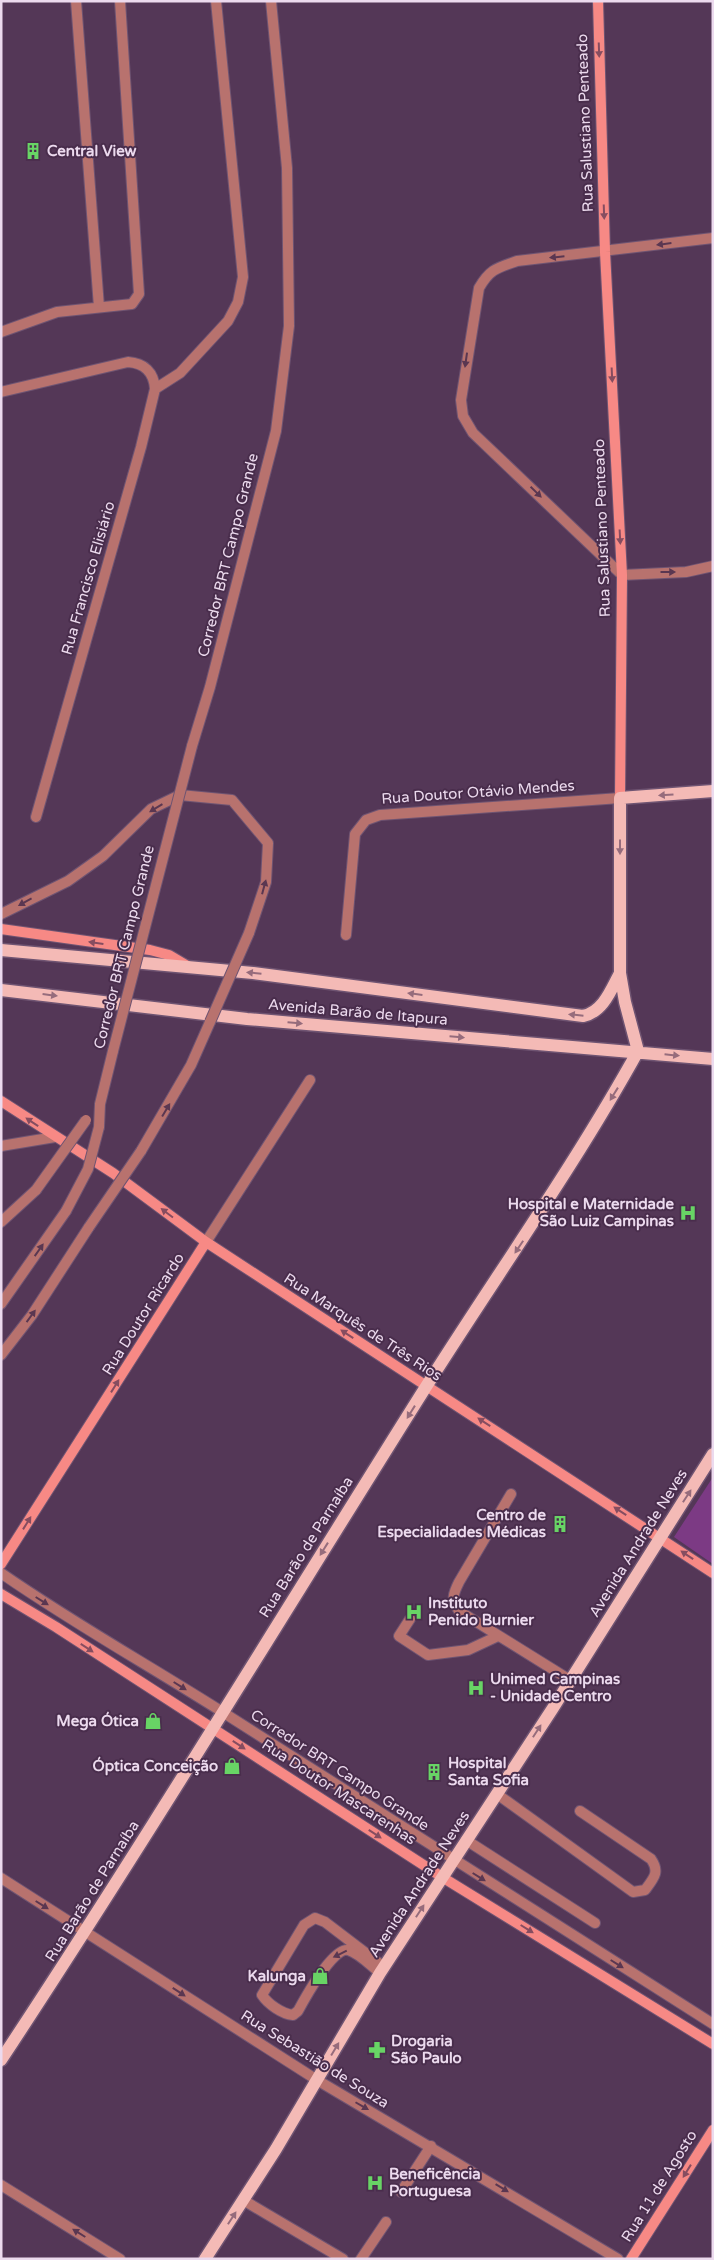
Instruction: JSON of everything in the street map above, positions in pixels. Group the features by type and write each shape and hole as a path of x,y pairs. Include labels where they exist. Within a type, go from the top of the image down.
{"main road":[{"name":"Rua Doutor Otávio Mendes","path":"620,798 713,792"},
{"name":"Rua Salustiano Penteado","path":"620,798 620,973 625,1002 638,1051"},
{"name":"Avenida Barão de Itapura","path":"1,950 253,973 583,1016 592,1014 600,1008 620,973"},
{"name":"Avenida Barão de Itapura","path":"1,990 247,1019 638,1051 713,1059"},
{"name":"Rua Barão de Parnaíba","path":"1,2060 86,1932 427,1385 527,1235 638,1051"},
{"name":"Avenida Andrade Neves","path":"205,2259 317,2080 382,1970 570,1680 713,1454"}],"street":[{"path":"76,1 99,307"},
{"path":"1,332 57,312 132,304 138,299 140,288 120,1"},
{"path":"1,392 128,362 138,362 144,366 152,378 155,390 180,373 228,321 238,302 243,277 216,1"},
{"name":"Corredor BRT Campo Grande","path":"1,1304 66,1211 88,1170 99,1127 100,1104 113,1051 276,431 289,326 287,168 271,1"},
{"name":"Rua Salustiano Penteado","path":"598,1 605,252 622,575 620,798"},
{"path":"713,238 517,261 496,268 487,274 479,288 462,400 463,416 473,433 622,575 686,572 713,566"},
{"name":"Rua Francisco Elisiário","path":"36,817 155,390"},
{"path":"1,914 68,881 103,856 151,809 180,795 232,800 268,843 266,882 249,933 191,1064 141,1151 32,1315 1,1355"},
{"name":"Rua Doutor Otávio Mendes","path":"346,935 355,834 366,820 380,815 620,798"},
{"path":"1,929 150,950 169,955 192,968"},
{"name":"Rua Doutor Ricardo","path":"1,1564 310,1080"},
{"name":"Rua Marquês de Três Rios","path":"1,1101 113,1174 206,1242 713,1573"},
{"name":"Corredor BRT Campo Grande","path":"1,1222 36,1190 86,1120 100,1104"},
{"path":"1,1146 55,1137"},
{"path":"511,1494 452,1595 455,1605 459,1611 570,1680"},
{"name":"Corredor BRT Campo Grande","path":"1,1573 38,1599 222,1712 452,1861 713,2024"},
{"name":"Rua Doutor Mascarenhas","path":"1,1594 213,1728 442,1877 713,2044"},
{"path":"410,1619 399,1636 428,1655 468,1650 498,1636"},
{"path":"496,1794 633,1892 645,1890 656,1874 656,1867 651,1859 580,1811"},
{"path":"466,1840 595,1923"},
{"name":"Rua Sebastião de Souza","path":"1,1878 317,2080 431,2146 618,2259"},
{"path":"319,1918 325,1922 382,1970 350,1951 343,1951 331,1958 298,2011 293,2015 281,2011 266,2001 262,1995 304,1925 311,1919 319,1918"},
{"name":"Rua 11 de Agosto","path":"631,2259 713,2130"},
{"path":"401,2192 431,2146"},
{"path":"1,2185 120,2259"},
{"path":"243,2200 343,2259"},
{"path":"361,2259 386,2222"}],"shaded area":[{"path":"713,1477 713,1564 674,1537"}],"place":[{"name":"Central View","path":"33,151"},
{"name":"Hospital e Maternidade São Luiz Campinas","path":"688,1213"},
{"name":"Centro de Especialidades Médicas","path":"560,1524"},
{"name":"Instituto Penido Burnier","path":"414,1612"},
{"name":"Unimed Campinas - Unidade Centro","path":"476,1688"},
{"name":"Mega Ótica","path":"153,1721"},
{"name":"Óptica Conceição","path":"232,1766"},
{"name":"Hospital Santa Sofia","path":"434,1772"},
{"name":"Kalunga","path":"320,1976"},
{"name":"Drogaria São Paulo","path":"377,2050"},
{"name":"Beneficência Portuguesa","path":"375,2183"}]}
